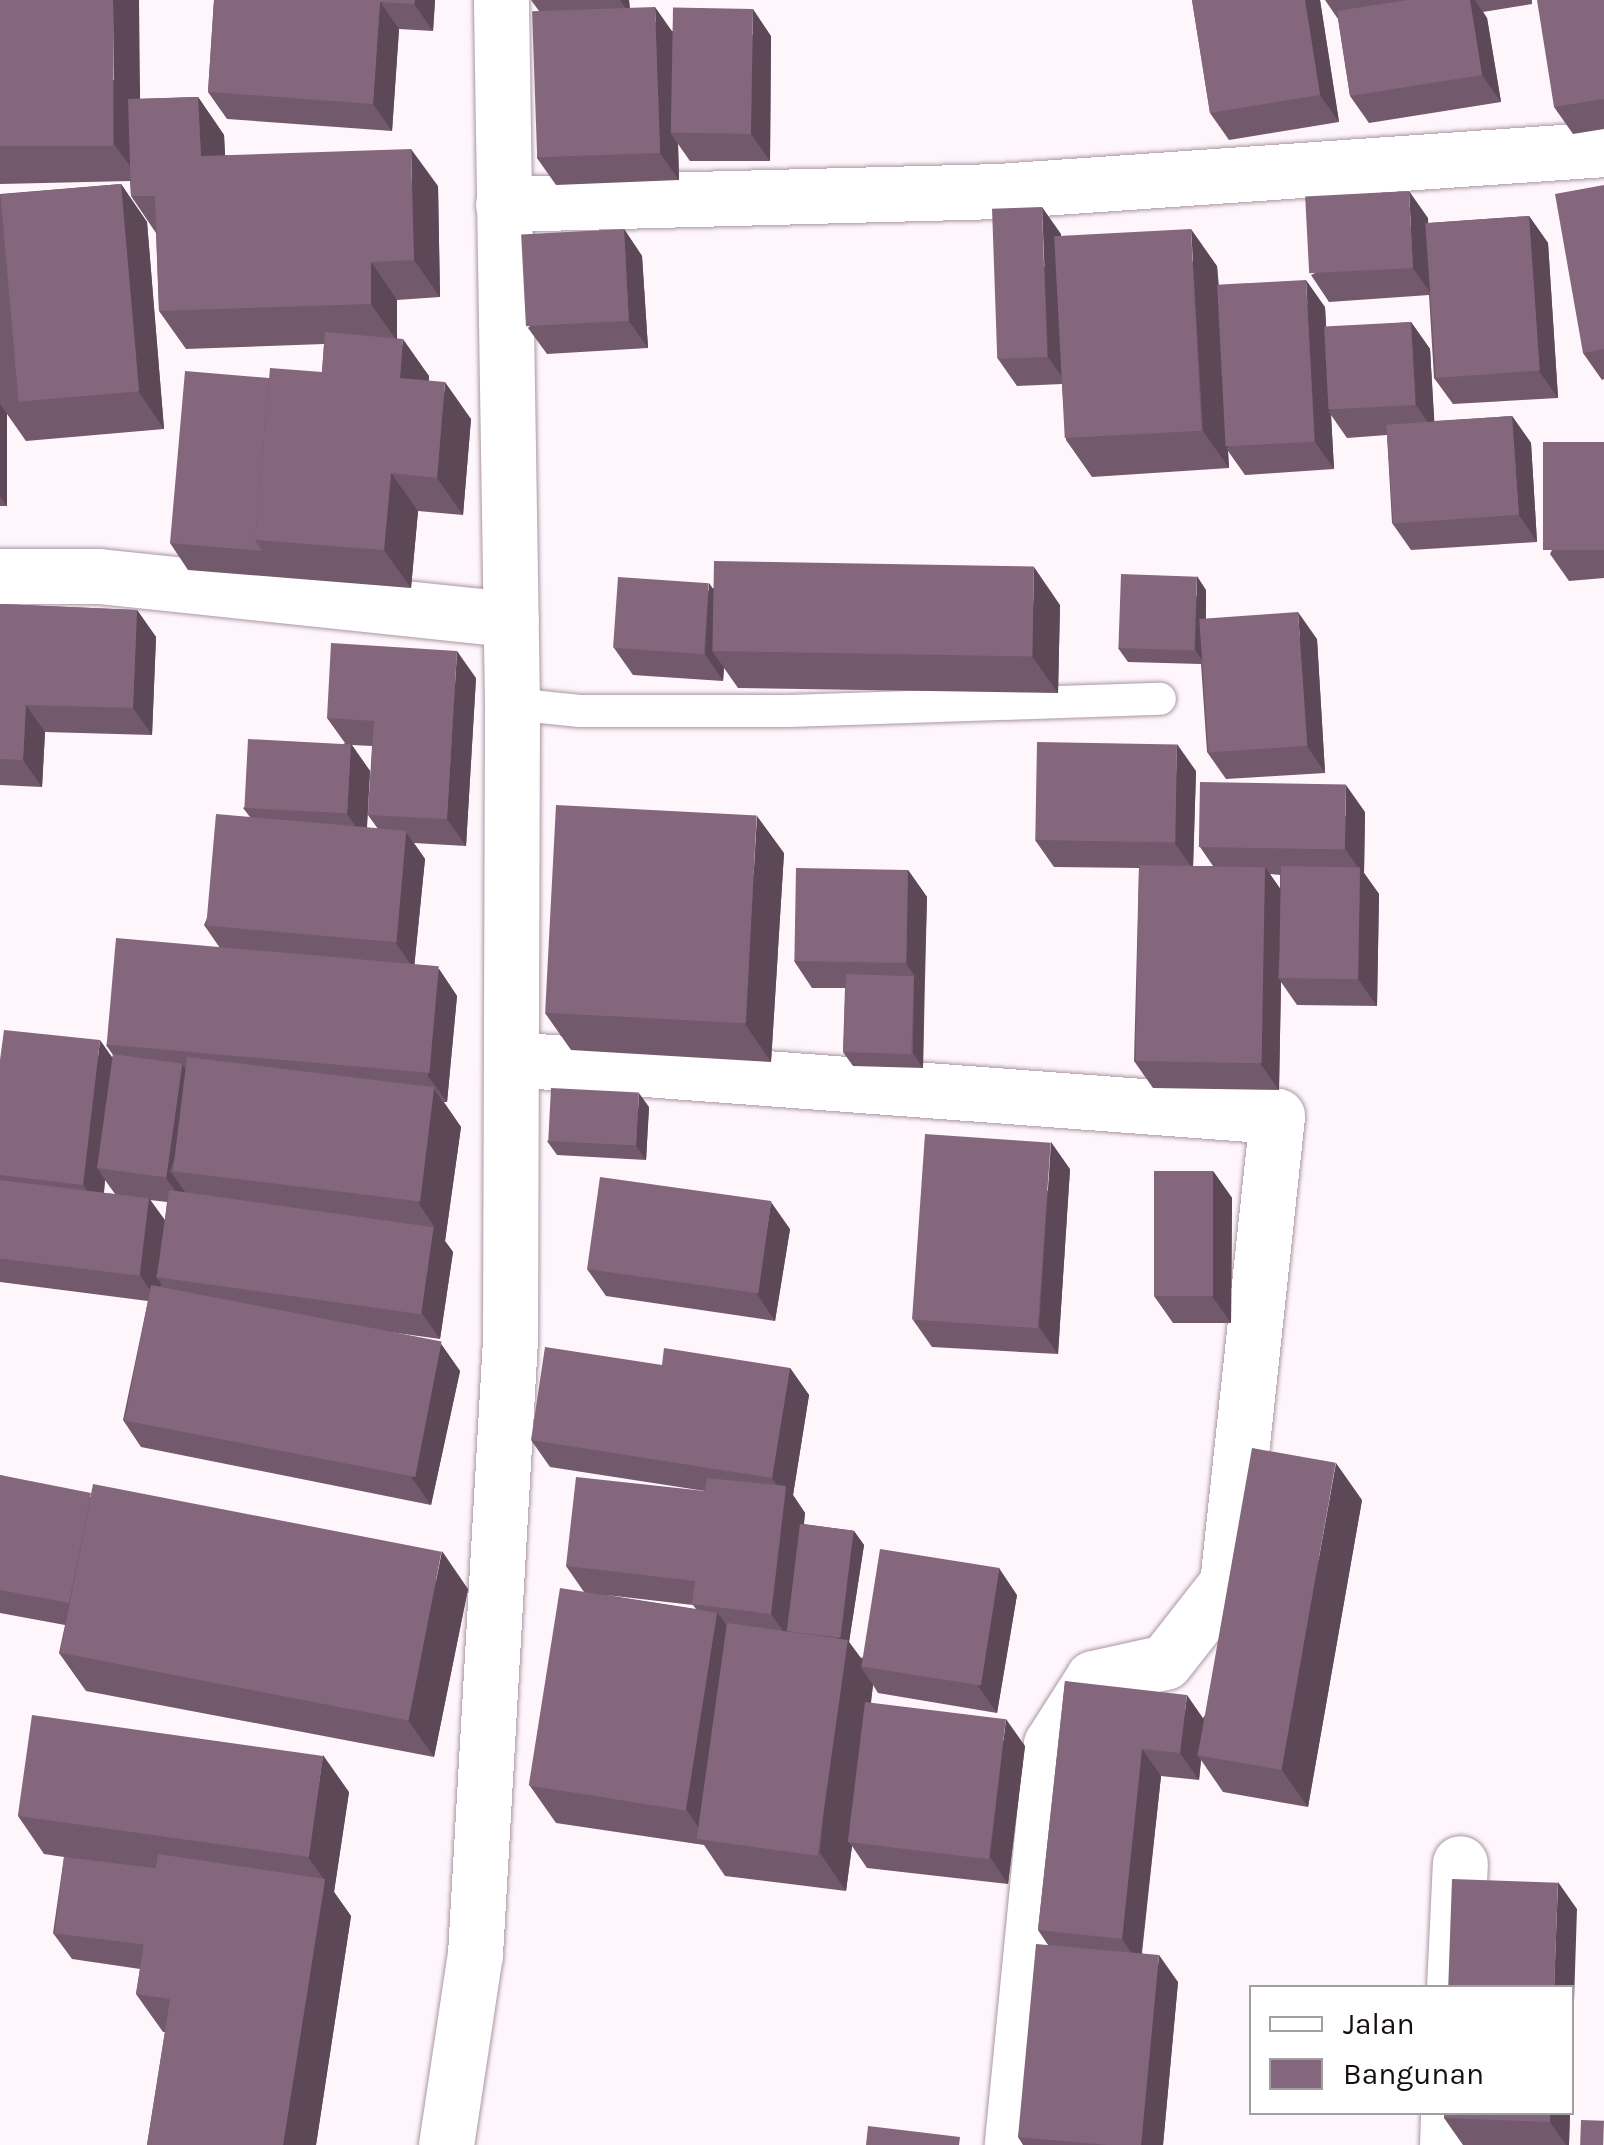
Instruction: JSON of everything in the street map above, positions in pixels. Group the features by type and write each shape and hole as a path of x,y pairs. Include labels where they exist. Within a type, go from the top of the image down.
{"street":[{"path":"446,2145 475,1954 510,1340 512,704 501,0"},
{"path":"503,204 998,192 1604,150"},
{"path":"0,576 100,576 511,620"},
{"path":"511,1059 1277,1116 1227,1583 1165,1662 1093,1678 1052,1744 1012,2145"},
{"path":"1454,1985 1460,1864"},
{"path":"1447,2145 1448,2115"}],"lane":[{"path":"512,704 580,711 790,711 1160,699"}],"building":[{"path":"0,0 113,0 113,146 0,146"},
{"path":"214,0 415,0 414,4 380,2 373,104 208,92"},
{"path":"1192,0 1305,0 1320,95 1210,113"},
{"path":"1407,0 1470,0 1482,75 1350,96 1337,11"},
{"path":"1537,0 1604,0 1604,99 1554,107"},
{"path":"655,7 660,153 537,157 532,11"},
{"path":"673,8 753,9 751,134 671,133"},
{"path":"198,97 201,156 411,149 414,260 371,262 371,304 159,311 155,196 131,196 128,99"},
{"path":"121,184 139,391 19,402 0,195"},
{"path":"1604,185 1604,349 1583,353 1555,194"},
{"path":"1409,191 1413,268 1309,273 1305,196"},
{"path":"1042,207 1047,357 997,359 992,209"},
{"path":"1529,216 1540,371 1436,378 1425,223"},
{"path":"624,229 629,321 526,326 521,234"},
{"path":"1191,229 1202,431 1065,438 1054,236"},
{"path":"1306,280 1314,442 1226,446 1217,285"},
{"path":"1411,322 1415,405 1328,409 1324,327"},
{"path":"325,332 403,339 400,378 445,382 437,478 391,473 384,550 255,540 270,368 322,372"},
{"path":"185,371 269,378 255,540 262,551 170,543"},
{"path":"1512,416 1519,515 1393,524 1386,425"},
{"path":"1543,442 1604,442 1604,550 1543,550"},
{"path":"714,561 1034,567 1032,657 712,651"},
{"path":"1121,574 1197,577 1194,651 1118,648"},
{"path":"618,577 709,583 704,654 613,648"},
{"path":"0,604 137,610 133,708 26,705 23,760 0,759"},
{"path":"1298,612 1307,746 1209,753 1199,619"},
{"path":"331,643 457,651 447,819 368,815 374,721 327,718"},
{"path":"248,739 351,744 347,813 244,808"},
{"path":"1037,742 1177,744 1175,842 1035,840"},
{"path":"1200,782 1346,785 1345,850 1199,847"},
{"path":"556,805 757,816 746,1023 545,1013"},
{"path":"216,814 406,831 397,942 206,926"},
{"path":"1139,865 1265,867 1262,1063 1136,1061"},
{"path":"1281,866 1360,867 1358,979 1279,978"},
{"path":"796,868 908,870 906,963 794,961"},
{"path":"116,938 439,966 429,1073 107,1045"},
{"path":"846,974 914,976 911,1054 843,1052"},
{"path":"4,1030 100,1040 83,1185 0,1175 0,1060"},
{"path":"113,1054 182,1064 166,1178 97,1168"},
{"path":"187,1057 434,1087 420,1201 173,1171"},
{"path":"551,1088 639,1093 636,1146 548,1141"},
{"path":"925,1134 1051,1143 1038,1328 912,1320"},
{"path":"1154,1171 1213,1171 1213,1296 1154,1296"},
{"path":"600,1177 771,1201 758,1293 587,1269"},
{"path":"0,1180 149,1198 139,1276 0,1259"},
{"path":"169,1190 433,1227 421,1314 157,1277"},
{"path":"151,1285 442,1341 415,1477 125,1420"},
{"path":"545,1347 662,1365 664,1348 790,1368 772,1478 531,1440"},
{"path":"1252,1448 1336,1463 1282,1770 1198,1755"},
{"path":"0,1475 91,1493 69,1603 0,1590"},
{"path":"576,1477 705,1491 707,1478 786,1486 771,1614 692,1604 695,1581 566,1566"},
{"path":"93,1484 441,1552 409,1721 60,1653"},
{"path":"800,1524 854,1531 840,1638 787,1631"},
{"path":"880,1549 1000,1568 981,1685 861,1667"},
{"path":"560,1588 717,1613 686,1810 529,1786"},
{"path":"727,1623 848,1640 817,1856 697,1839"},
{"path":"1065,1681 1187,1695 1180,1753 1142,1749 1122,1939 1038,1930"},
{"path":"865,1702 1006,1719 989,1859 848,1842"},
{"path":"32,1715 323,1756 309,1857 18,1816"},
{"path":"158,1854 325,1879 283,2145 147,2145 170,1999 136,1994"},
{"path":"64,1857 156,1868 147,1945 55,1933"},
{"path":"1452,1879 1558,1883 1554,1985 1448,1985"},
{"path":"1036,1944 1159,1955 1141,2145 1018,2137"},
{"path":"1550,2115 1550,2122 1444,2118"},
{"path":"1581,2120 1604,2121 1603,2145 1580,2145"},
{"path":"868,2126 960,2137 959,2145 866,2145"}]}
